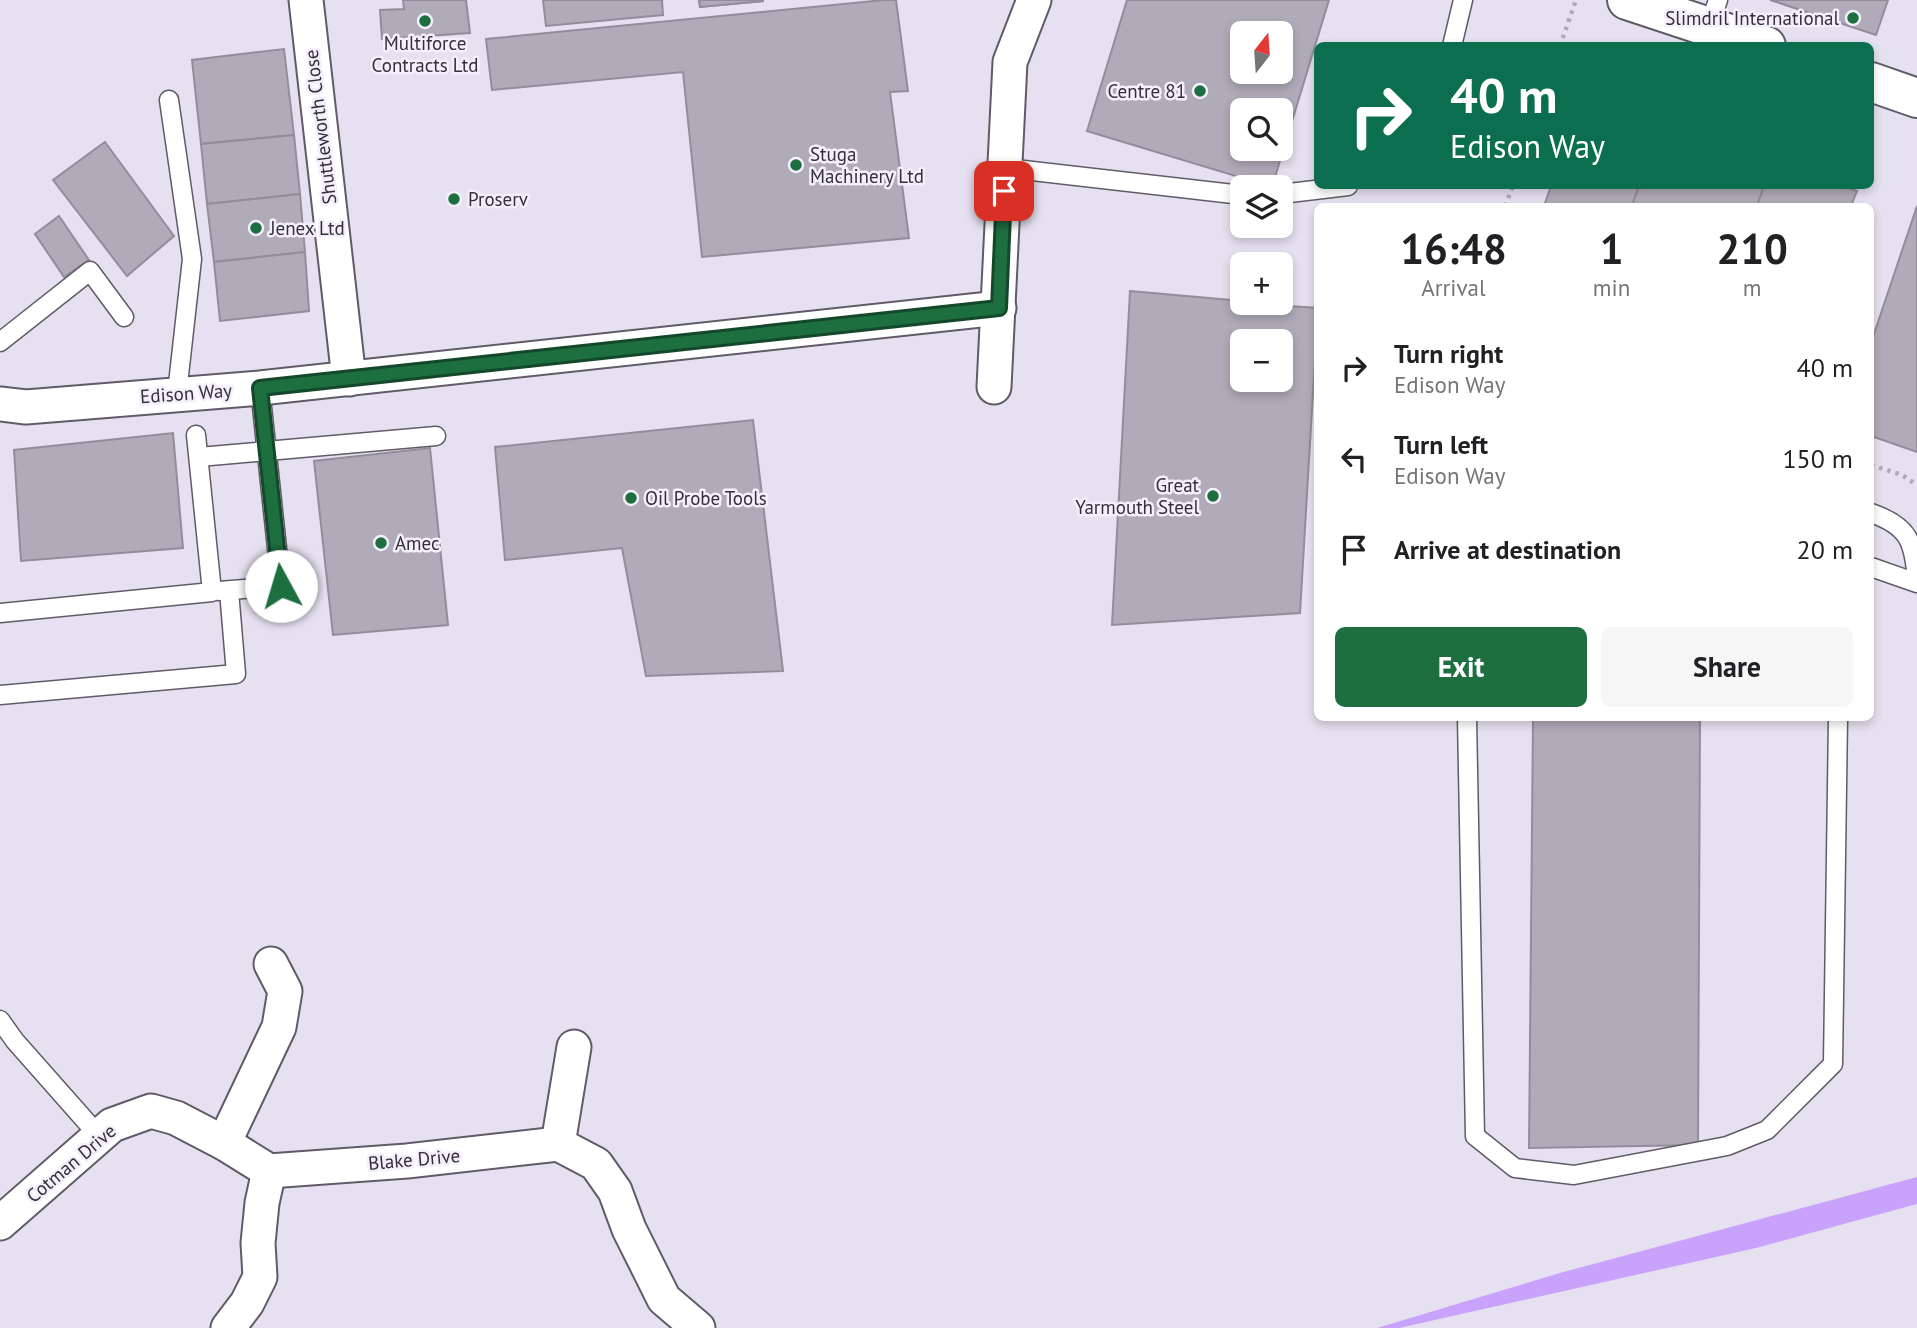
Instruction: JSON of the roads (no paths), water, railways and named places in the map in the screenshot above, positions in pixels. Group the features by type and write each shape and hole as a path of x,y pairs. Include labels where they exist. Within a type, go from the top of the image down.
{"street":[{"name":"Shuttleworth Close","path":"306,0 349,379"},
{"path":"994,387 1010,62 1034,0"},
{"path":"1627,0 1714,13 1760,42"},
{"path":"1874,83 1917,98"},
{"name":"Edison Way","path":"0,404 26,407 260,388 999,308"},
{"path":"223,1143 279,1027 285,991 271,964"},
{"path":"574,1047 558,1144 596,1164 615,1191 629,1230 664,1299 698,1328"},
{"name":"Cotman Drive","path":"0,1223 111,1125 151,1111 176,1118 269,1171"},
{"name":"Blake Drive","path":"269,1171 407,1161 558,1144"},
{"path":"228,1328 247,1303 260,1277 258,1243 269,1171"}],"lane":[{"path":"1453,42 1463,0"},
{"path":"169,100 192,259 177,393"},
{"path":"1006,168 1230,194"},
{"path":"1293,193 1323,189"},
{"path":"0,342 90,271 124,317"},
{"path":"0,613 281,586 260,388"},
{"path":"0,695 236,674 197,435"},
{"path":"199,457 436,436"},
{"path":"1874,514 1891,520 1904,530 1915,555 1917,582 1875,572"},
{"path":"1467,721 1475,1136 1515,1168 1574,1175 1727,1146 1767,1130 1833,1064 1838,721"},
{"path":"0,1020 15,1041 99,1136"}],"place":[{"name":"Slimdril International","path":"1853,18"},
{"name":"Multiforce Contracts Ltd","path":"425,21"},
{"name":"Centre 81","path":"1200,91"},
{"name":"Stuga Machinery Ltd","path":"796,165"},
{"name":"Proserv","path":"454,199"},
{"name":"Jenex Ltd","path":"256,228"},
{"name":"Great Yarmouth Steel","path":"1213,496"},
{"name":"Oil Probe Tools","path":"631,498"},
{"name":"Amec","path":"381,543"}]}
